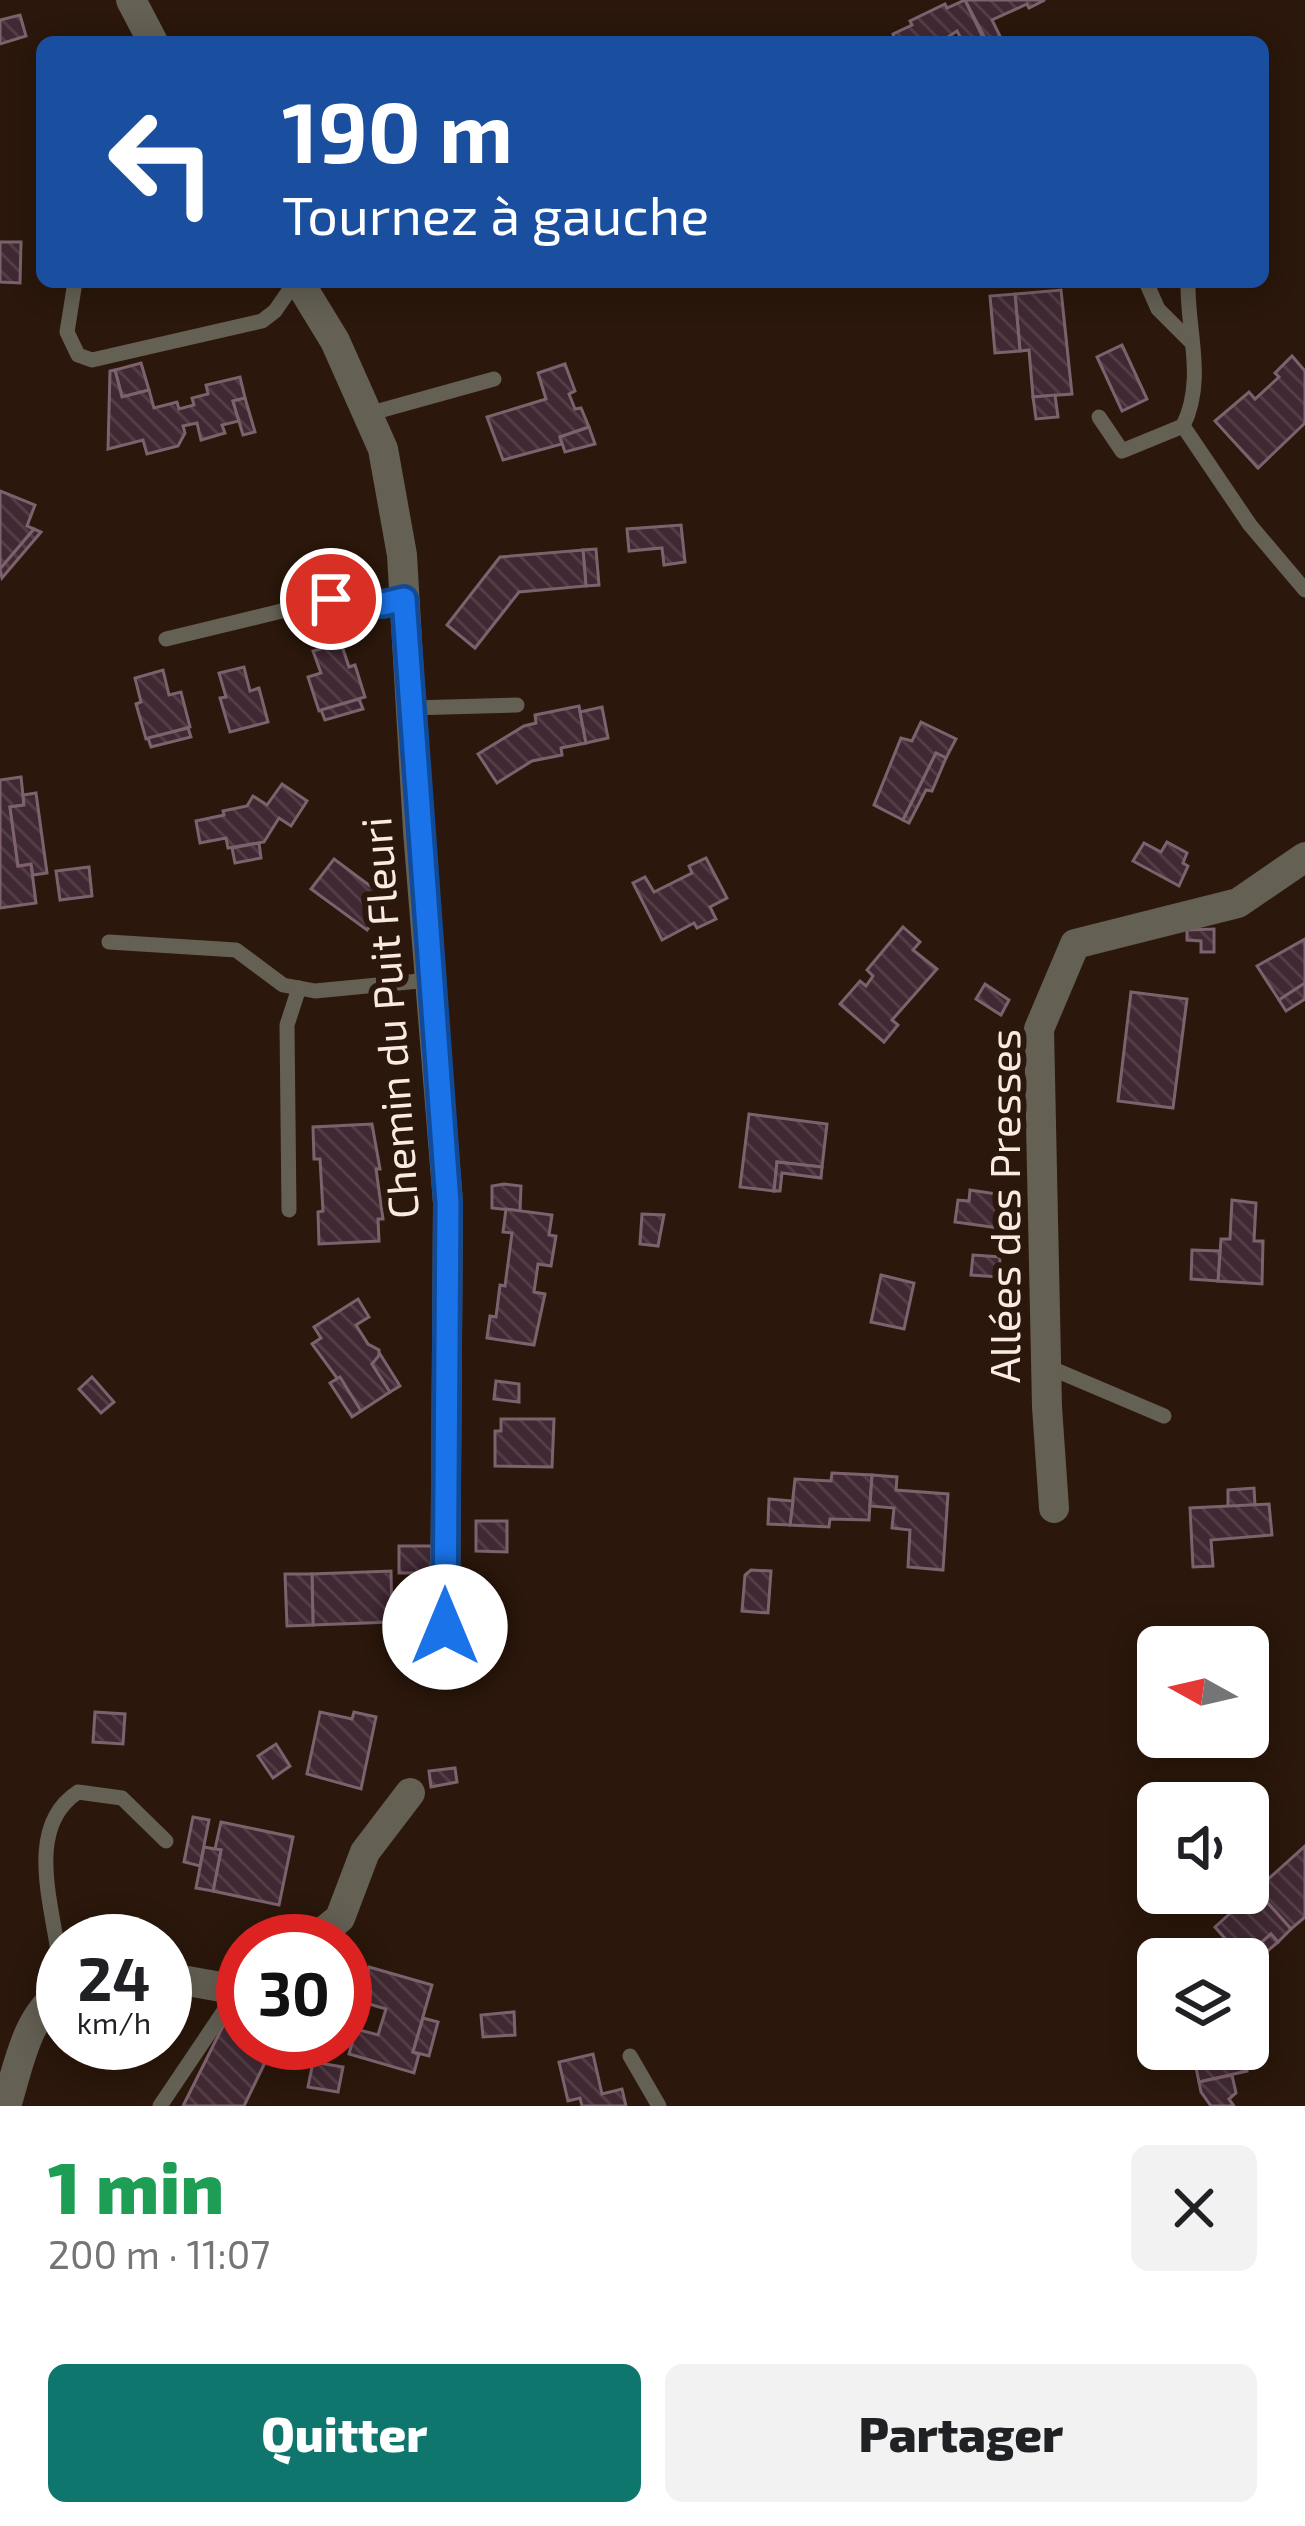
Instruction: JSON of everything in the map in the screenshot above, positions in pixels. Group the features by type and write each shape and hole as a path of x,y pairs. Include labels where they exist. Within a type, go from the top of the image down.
{"street":[{"path":"131,0 150,36"},
{"name":"Chemin du Puit Fleuri","path":"301,288 335,340 383,449 402,555 448,1203 445,1627"},
{"name":"Allées des Presses","path":"1054,1508 1039,1029 1075,944 1238,903 1305,857"},
{"path":"342,1914 365,1852 410,1793"},
{"path":"7,2106 36,2020"}],"lane":[{"path":"74,288 67,332 78,355 92,360 262,321 292,288"},
{"path":"1148,288 1158,308 1190,341"},
{"path":"1099,417 1122,451 1183,426 1197,369 1190,341 1188,288"},
{"path":"368,414 494,379"},
{"path":"1183,426 1250,526 1305,590"},
{"path":"166,639 331,599 383,604 404,599"},
{"path":"411,708 517,705"},
{"path":"109,942 236,950 283,985 315,991 430,980"},
{"path":"289,1210 287,1024 299,988"},
{"path":"1046,1366 1164,1416"},
{"path":"53,1914 44,1848 58,1804 78,1792 122,1798 166,1841"},
{"path":"160,2106 216,2025"},
{"path":"630,2056 659,2106"}],"building":[{"path":"965,0 982,36 960,36 957,31 950,36 894,36 912,25 910,21 945,4 947,8"},
{"path":"965,0 1045,0 992,20 1000,36 984,36"},
{"path":"20,15 26,36 0,44 0,20"},
{"path":"0,242 21,242 20,283 0,282"},
{"path":"1061,290 1072,394 1033,397 1029,350 1020,351 1015,294"},
{"path":"1015,294 1020,351 995,353 990,296"},
{"path":"1122,345 1147,399 1122,411 1097,357"},
{"path":"1292,356 1305,371 1305,423 1258,468 1215,421 1249,392 1255,399 1279,377 1275,373"},
{"path":"141,363 149,390 122,397 115,370"},
{"path":"565,364 575,391 569,394 589,427 560,437 562,444 503,460 487,417 546,399 538,373"},
{"path":"115,370 122,397 149,390 154,408 177,402 179,409 194,405 192,398 208,394 206,385 240,377 245,398 233,401 239,421 222,425 225,433 201,440 197,423 183,426 185,433 178,446 147,454 143,440 108,449 110,371"},
{"path":"1055,395 1058,417 1036,419 1033,397"},
{"path":"245,398 255,432 243,435 233,401"},
{"path":"589,427 595,444 565,452 560,437"},
{"path":"0,491 35,505 27,526 34,529 0,569"},
{"path":"681,525 685,562 664,565 662,548 629,551 627,529"},
{"path":"34,529 41,532 2,578 0,569"},
{"path":"596,549 599,585 586,586 583,550"},
{"path":"583,550 586,586 519,592 475,648 447,625 500,557"},
{"path":"341,643 349,667 355,665 365,697 319,711 308,677 321,673 313,651"},
{"path":"244,667 250,691 259,688 268,722 230,732 219,673"},
{"path":"163,670 169,695 181,692 190,727 146,739 136,704 141,702 135,678"},
{"path":"359,699 363,709 325,720 321,710"},
{"path":"579,706 586,743 561,748 562,755 532,761 497,783 478,754 536,723 535,715"},
{"path":"602,707 608,738 586,743 580,712"},
{"path":"921,722 956,739 946,758 936,753 903,820 874,805 901,738 912,741"},
{"path":"188,728 191,737 151,747 148,738"},
{"path":"936,753 946,758 932,791 926,790 909,823 903,820"},
{"path":"21,777 24,805 10,807 18,866 31,864 36,903 0,908 0,780"},
{"path":"282,784 307,801 291,826 279,818 264,842 228,848 226,838 200,843 196,821 247,806 253,796 267,805"},
{"path":"36,793 47,873 33,875 31,864 18,866 10,807 24,805 23,795"},
{"path":"1167,842 1187,853 1183,863 1188,866 1179,886 1133,861 1144,843 1161,852"},
{"path":"259,843 261,858 235,863 232,848"},
{"path":"706,858 727,898 710,907 716,919 697,928 694,923 662,940 633,883 645,877 654,892 692,873 689,866"},
{"path":"334,859 389,900 367,930 311,889"},
{"path":"89,867 92,896 60,900 56,871"},
{"path":"903,927 920,942 913,950 937,969 892,1020 898,1025 884,1042 840,1004 860,981 866,986 873,976 867,970"},
{"path":"1214,929 1214,952 1201,952 1201,941 1187,940 1187,930"},
{"path":"1305,939 1305,983 1279,1000 1257,966"},
{"path":"1305,983 1305,999 1286,1011 1279,1000"},
{"path":"985,984 1009,1000 1001,1015 976,999"},
{"path":"1131,992 1187,999 1173,1108 1118,1101"},
{"path":"749,1114 827,1124 822,1167 777,1162 774,1191 740,1187"},
{"path":"372,1124 383,1219 378,1219 379,1241 319,1244 318,1212 323,1211 313,1127"},
{"path":"777,1162 822,1167 821,1178 782,1173 780,1191 774,1191"},
{"path":"492,1186 521,1186 520,1211 492,1208"},
{"path":"970,1190 1003,1195 999,1228 955,1222 958,1200 969,1201"},
{"path":"1232,1200 1256,1203 1254,1241 1263,1241 1262,1284 1218,1281 1221,1239 1230,1239"},
{"path":"506,1209 552,1215 549,1235 556,1236 551,1266 538,1264 534,1292 545,1294 534,1345 487,1338 490,1316 496,1317 500,1285 505,1286 512,1233 503,1232"},
{"path":"642,1214 664,1215 658,1246 640,1244"},
{"path":"1192,1250 1220,1251 1218,1281 1191,1279"},
{"path":"973,1255 1000,1257 999,1277 971,1275"},
{"path":"881,1275 914,1283 904,1329 871,1322"},
{"path":"358,1299 369,1317 356,1325 368,1344 379,1350 372,1364 390,1392 361,1411 312,1344 321,1338 314,1327"},
{"path":"380,1354 400,1386 390,1392 372,1364"},
{"path":"92,1377 114,1402 101,1413 79,1389"},
{"path":"340,1377 361,1411 352,1417 330,1383"},
{"path":"496,1381 519,1384 519,1402 494,1399"},
{"path":"501,1419 554,1419 552,1467 495,1466 495,1431 501,1431"},
{"path":"832,1473 872,1475 869,1520 830,1519 829,1527 790,1525 795,1479 831,1481"},
{"path":"872,1475 897,1477 896,1490 948,1494 943,1570 908,1567 910,1530 892,1528 894,1508 870,1506"},
{"path":"1254,1488 1255,1505 1228,1507 1228,1490"},
{"path":"769,1499 793,1501 790,1525 768,1524"},
{"path":"1269,1504 1272,1535 1211,1540 1213,1566 1193,1567 1190,1508"},
{"path":"476,1521 507,1521 507,1552 476,1551"},
{"path":"399,1546 432,1546 431,1573 399,1573"},
{"path":"751,1570 771,1571 768,1613 742,1611 745,1575"},
{"path":"391,1571 392,1622 313,1625 312,1574"},
{"path":"285,1574 312,1574 313,1625 287,1626"},
{"path":"95,1712 125,1714 123,1744 93,1742"},
{"path":"320,1712 352,1719 354,1712 376,1717 361,1789 307,1774"},
{"path":"276,1744 290,1766 273,1778 258,1756"},
{"path":"455,1768 457,1782 431,1787 429,1771"},
{"path":"193,1817 209,1820 200,1866 184,1862"},
{"path":"221,1822 293,1837 279,1905 213,1891"},
{"path":"1305,1846 1305,1917 1291,1929 1269,1904 1269,1878"},
{"path":"204,1847 221,1850 213,1891 196,1888"},
{"path":"1269,1904 1291,1929 1278,1942 1271,1934 1267,1938 1225,1938 1215,1927 1229,1914 1269,1914"},
{"path":"372,1968 432,1985 413,2052 419,2054 414,2073 372,2061 372,2033 378,2035 386,2009 372,2005"},
{"path":"514,2012 515,2035 483,2037 481,2015"},
{"path":"423,2018 438,2022 429,2056 413,2052"},
{"path":"216,2040 216,2070 261,2070 244,2106 183,2106"},
{"path":"593,2054 602,2094 622,2089 626,2106 582,2106 580,2098 568,2101 559,2062"},
{"path":"311,2070 342,2070 338,2092 308,2087"},
{"path":"1196,2070 1247,2070 1247,2071 1199,2082"},
{"path":"1232,2075 1236,2093 1229,2099 1234,2106 1211,2106 1199,2082"}],"route":[{"path":"331,599 383,604 404,599 448,1203 445,1627"}]}
